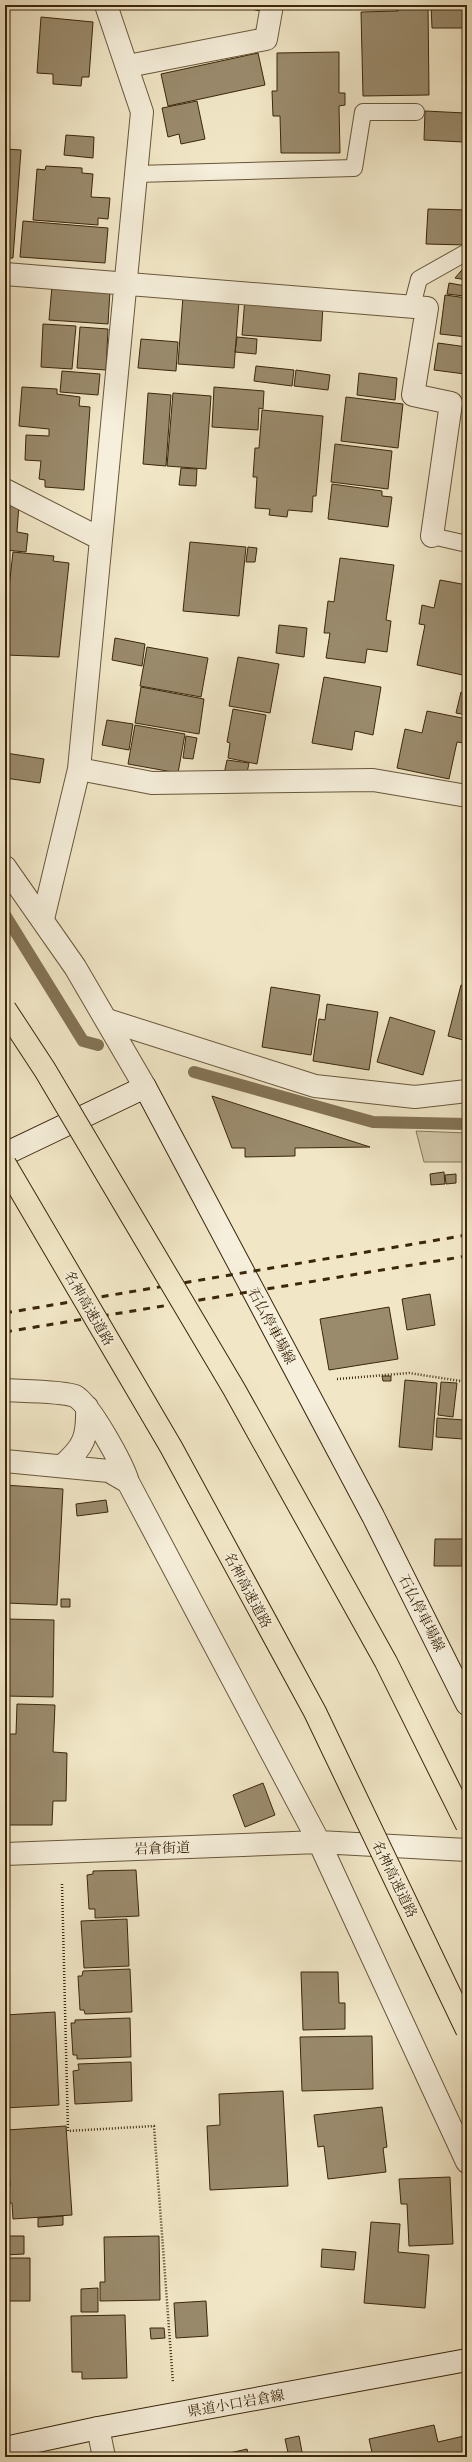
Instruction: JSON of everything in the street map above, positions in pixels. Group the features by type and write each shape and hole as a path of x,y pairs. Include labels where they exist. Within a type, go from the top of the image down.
{"highway":[{"path":"5,1009 45,1070 234,1389 386,1662 467,1825"},
{"name":"名神高速道路","path":"5,1164 171,1447 314,1712 467,2030"}],"street":[{"path":"43,919 79,769 142,112 128,66 106,5"},
{"path":"128,66 266,39 272,5"},
{"path":"5,274 427,308 414,395 451,403 432,536"},
{"path":"5,490 101,539"},
{"path":"79,769 152,783 373,780 467,796"},
{"name":"石仏停車場線","path":"5,867 43,919 107,1020 145,1087 373,1516 467,1704"},
{"path":"107,1020 315,1086 415,1097 467,1091"},
{"path":"5,1154 145,1087"},
{"path":"5,1390 75,1396 87,1408 124,1468 128,1482 319,1842 467,2162"},
{"path":"62,1466 77,1453 88,1431 87,1408"},
{"path":"5,1461 109,1471 128,1482"},
{"name":"岩倉街道","path":"5,1854 319,1842 467,1850"},
{"name":"県道小口岩倉線","path":"5,2448 98,2428 467,2360"},
{"path":"98,2428 104,2457"}],"lane":[{"path":"136,174 354,168 363,112 416,112"},
{"path":"412,306 419,279 467,252"},
{"path":"432,536 467,544"}],"path":[{"path":"301,1382 409,1373 467,1382"},
{"path":"61,1852 68,2131 154,2126 175,2414"}],"shaded area":[{"path":"416,1131 467,1133 467,1162 424,1162"}],"building":[{"path":"233,5 262,5 260,11"},
{"path":"398,5 428,5 429,95 363,96 361,12 398,11"},
{"path":"431,5 467,5 467,28 432,28"},
{"path":"41,17 93,22 89,77 82,77 81,86 53,84 53,74 37,73"},
{"path":"5,48 8,48 5,91"},
{"path":"339,52 339,93 345,93 345,105 339,106 340,153 281,153 280,116 273,116 272,91 277,91 277,53"},
{"path":"258,53 265,85 168,106 161,74"},
{"path":"197,101 205,139 181,144 179,134 168,137 162,108"},
{"path":"425,111 465,113 464,142 424,140"},
{"path":"66,135 94,137 93,158 64,155"},
{"path":"5,149 21,150 13,258 5,258"},
{"path":"46,166 82,168 82,173 93,174 91,197 110,198 108,219 98,218 98,225 33,220 37,169 45,170"},
{"path":"428,209 467,210 467,245 426,244"},
{"path":"23,221 108,228 105,263 20,257"},
{"path":"467,264 467,280 455,278"},
{"path":"449,283 466,286 464,296 447,294"},
{"path":"52,286 110,291 108,324 49,320"},
{"path":"445,295 467,298 467,337 440,334"},
{"path":"183,296 239,301 234,368 178,364"},
{"path":"245,298 323,305 321,341 242,335"},
{"path":"43,324 76,326 72,369 41,367"},
{"path":"80,327 108,329 106,370 77,368"},
{"path":"237,337 257,339 256,354 235,352"},
{"path":"141,339 178,342 176,371 138,368"},
{"path":"438,343 467,347 465,374 434,370"},
{"path":"256,366 294,370 292,386 254,381"},
{"path":"296,370 330,375 328,390 294,386"},
{"path":"62,371 100,374 98,395 60,392"},
{"path":"359,373 397,378 395,400 357,395"},
{"path":"22,387 57,389 57,394 80,397 79,406 90,407 84,490 45,487 45,480 39,479 41,461 25,460 26,435 49,436 49,429 19,426"},
{"path":"214,387 264,391 263,409 259,408 258,430 212,427"},
{"path":"148,393 171,395 166,466 143,464"},
{"path":"173,393 211,396 206,469 167,466"},
{"path":"346,397 403,404 398,448 341,441"},
{"path":"262,410 323,416 316,496 313,496 312,512 288,510 287,517 269,515 270,509 255,508 257,477 253,477 255,448 259,448"},
{"path":"335,444 392,451 388,489 331,482"},
{"path":"181,468 197,469 196,486 179,485"},
{"path":"332,484 382,491 382,496 392,497 388,527 328,519"},
{"path":"5,503 19,504 17,532 28,534 26,552 5,550"},
{"path":"190,542 246,547 239,616 183,611"},
{"path":"248,547 257,548 255,562 246,562"},
{"path":"13,552 54,556 53,561 69,563 59,657 5,655 5,624"},
{"path":"340,558 394,565 386,620 391,621 387,652 367,649 365,663 326,658 330,633 324,633 328,601 334,602"},
{"path":"440,580 467,585 467,676 417,665 425,625 419,624 422,605 434,608"},
{"path":"279,625 307,628 304,657 276,653"},
{"path":"115,638 145,644 142,666 112,660"},
{"path":"147,647 208,658 201,697 140,686"},
{"path":"238,657 279,664 270,713 229,706"},
{"path":"324,677 381,687 373,735 355,731 352,750 312,743"},
{"path":"141,687 204,699 199,734 135,723"},
{"path":"461,692 467,693 467,715 456,713"},
{"path":"233,709 266,715 257,764 228,758 230,743 227,742"},
{"path":"427,711 467,719 464,743 457,742 449,779 397,768 405,729 422,733"},
{"path":"107,720 133,724 129,750 102,745"},
{"path":"135,725 185,734 178,773 128,764"},
{"path":"186,736 197,738 193,759 183,758"},
{"path":"6,753 44,759 40,783 5,778"},
{"path":"227,760 249,763 247,773 224,774"},
{"path":"461,985 467,987 467,1041 448,1036"},
{"path":"271,987 320,995 311,1055 262,1047"},
{"path":"327,1004 378,1012 369,1070 313,1061 319,1019 325,1020"},
{"path":"390,1017 435,1031 423,1075 377,1062"},
{"path":"212,1096 370,1147 295,1148 295,1156 245,1157 245,1148 232,1148"},
{"path":"444,1172 445,1184 431,1185 430,1174"},
{"path":"456,1174 456,1183 446,1184 445,1175"},
{"path":"430,1294 435,1325 407,1330 402,1299"},
{"path":"389,1307 398,1359 329,1370 320,1319"},
{"path":"382,1376 391,1376 391,1381 383,1381"},
{"path":"405,1380 437,1383 432,1450 399,1447"},
{"path":"441,1382 457,1383 453,1417 438,1415"},
{"path":"437,1418 464,1420 463,1439 436,1437"},
{"path":"5,1485 63,1489 57,1605 5,1603"},
{"path":"106,1500 108,1512 77,1516 76,1504"},
{"path":"435,1539 463,1539 462,1566 434,1566"},
{"path":"61,1599 70,1599 70,1607 61,1607"},
{"path":"6,1619 54,1620 53,1697 5,1696"},
{"path":"17,1704 55,1705 53,1752 67,1753 66,1801 53,1801 52,1825 5,1825 5,1734 16,1734"},
{"path":"263,1783 275,1815 245,1827 233,1795"},
{"path":"136,1870 139,1916 95,1918 95,1909 89,1909 87,1875 93,1874 93,1871"},
{"path":"127,1919 129,1966 84,1968 81,1921"},
{"path":"130,1969 132,2012 85,2014 84,2010 80,2010 78,1976 82,1976 83,1971"},
{"path":"301,1972 338,1972 339,2003 345,2003 345,2029 303,2030"},
{"path":"55,2012 59,2105 5,2108 5,2015"},
{"path":"130,2018 131,2057 77,2059 77,2055 73,2055 71,2023 75,2023 75,2020"},
{"path":"372,2036 373,2089 302,2091 300,2037"},
{"path":"131,2062 132,2101 75,2104 73,2071 79,2070 78,2064"},
{"path":"283,2091 288,2186 210,2190 207,2126 220,2125 219,2094"},
{"path":"382,2107 387,2147 383,2148 386,2172 328,2179 324,2146 318,2147 314,2115"},
{"path":"66,2126 72,2215 13,2219 12,2203 5,2203 5,2186 10,2186 7,2130"},
{"path":"450,2177 453,2244 409,2246 407,2204 401,2204 399,2179"},
{"path":"63,2216 63,2225 38,2227 38,2218"},
{"path":"371,2222 400,2224 398,2252 429,2255 425,2308 364,2303"},
{"path":"5,2236 24,2236 24,2254 5,2255"},
{"path":"159,2236 160,2300 100,2301 100,2282 105,2282 104,2237"},
{"path":"322,2249 356,2252 354,2270 321,2267"},
{"path":"5,2258 30,2258 30,2301 5,2301"},
{"path":"98,2288 98,2312 81,2312 81,2289"},
{"path":"206,2301 208,2336 176,2338 174,2303"},
{"path":"125,2315 127,2378 82,2379 82,2372 72,2372 71,2316"},
{"path":"150,2328 164,2328 165,2338 151,2339"},
{"path":"434,2425 438,2442 464,2436 467,2457 373,2457 369,2439"},
{"path":"299,2436 303,2457 289,2457 285,2439"},
{"path":"247,2449 249,2457 222,2457 221,2455"}],"waterway":[{"path":"5,915 83,1041 98,1045"},
{"path":"194,1072 373,1122 467,1124"}],"railway":[{"path":"5,1313 467,1235"},
{"path":"5,1332 467,1256"}]}
